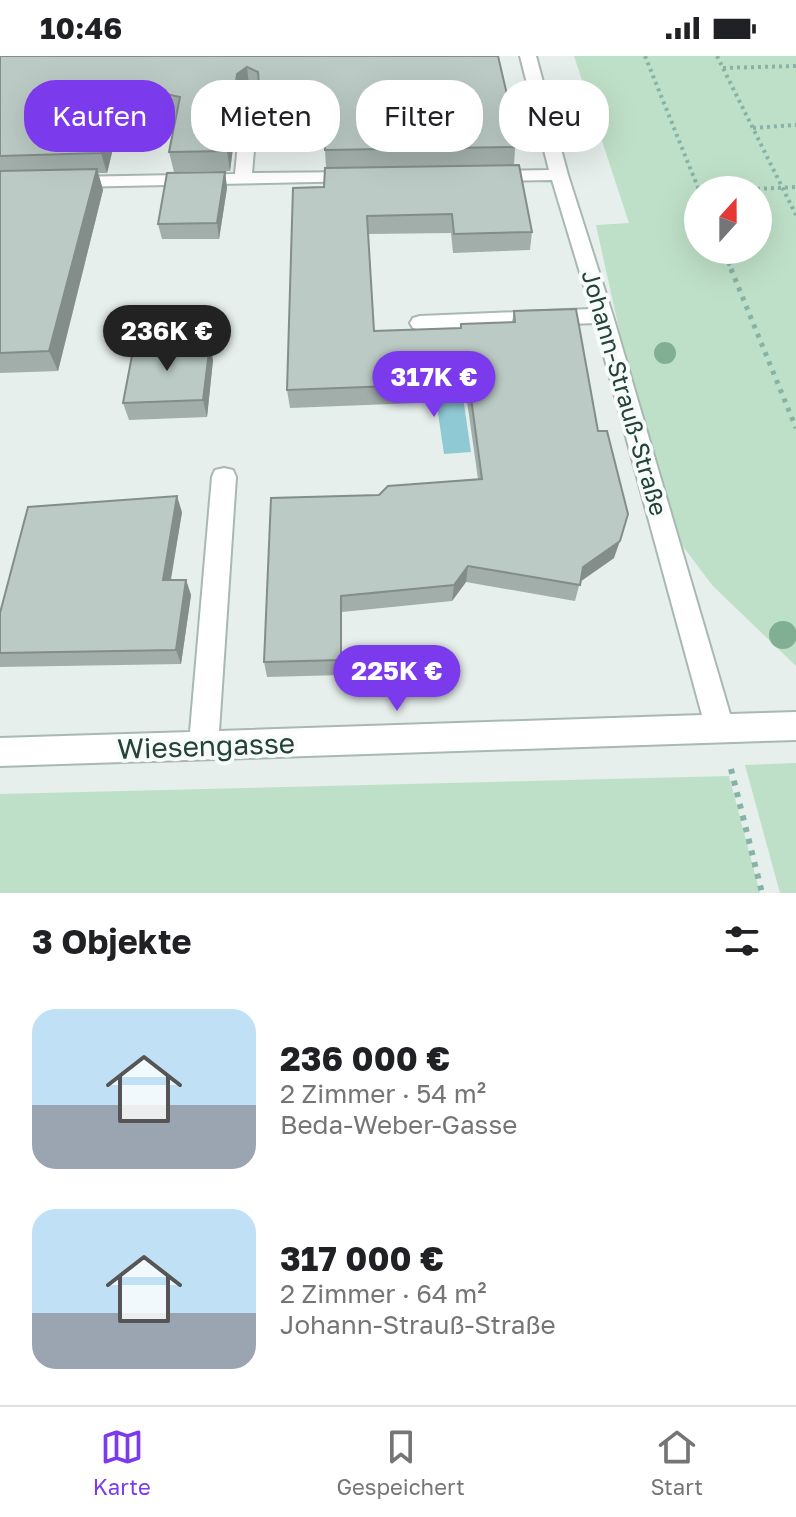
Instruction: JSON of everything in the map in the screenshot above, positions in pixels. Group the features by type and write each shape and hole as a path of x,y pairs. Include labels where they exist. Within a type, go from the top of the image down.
{"street":[{"name":"Johann-Strauß-Straße","path":"528,56 548,97 559,175 603,316 720,729"},
{"path":"243,179 246,152"},
{"path":"470,176 559,175"},
{"path":"44,182 382,177"},
{"path":"420,323 603,316"},
{"path":"203,746 224,477"},
{"name":"Wiesengasse","path":"0,752 796,726"}],"path":[{"path":"645,56 693,176"},
{"path":"717,56 796,215"},
{"path":"723,68 796,66"},
{"path":"753,128 796,125"},
{"path":"772,188 796,187"},
{"path":"729,264 796,428"},
{"path":"720,729 762,893"}],"green space":[{"path":"574,56 796,56 796,666 712,585 660,516 596,225 629,223 606,152 609,152 609,80 582,80"},
{"path":"796,763 796,893 780,893 745,765"},
{"path":"729,776 760,893 0,893 0,794"}],"water":[{"path":"463,397 471,452 444,454 436,399"}],"building":[{"path":"0,56 498,56 504,80 499,80 499,147 483,148 483,80 356,80 356,150 340,150 340,80 259,80 258,72 247,67 237,74 236,80 191,80 191,152 175,152 175,122 180,97 175,96 175,80 24,80 24,152 101,153 0,156"},
{"path":"519,165 532,232 454,234 452,214 367,216 374,331 461,328 461,324 515,322 514,311 576,309 598,431 607,431 628,514 620,541 583,567 580,585 468,566 454,585 341,596 341,660 264,662 271,498 379,495 388,486 482,479 469,383 287,390 293,188 324,187 325,168"},
{"path":"97,169 49,351 0,353 0,171"},
{"path":"225,172 217,223 158,224 167,173"},
{"path":"210,343 203,400 123,403 134,345"},
{"path":"177,496 163,580 186,580 176,650 0,653 0,613 28,507"}]}
